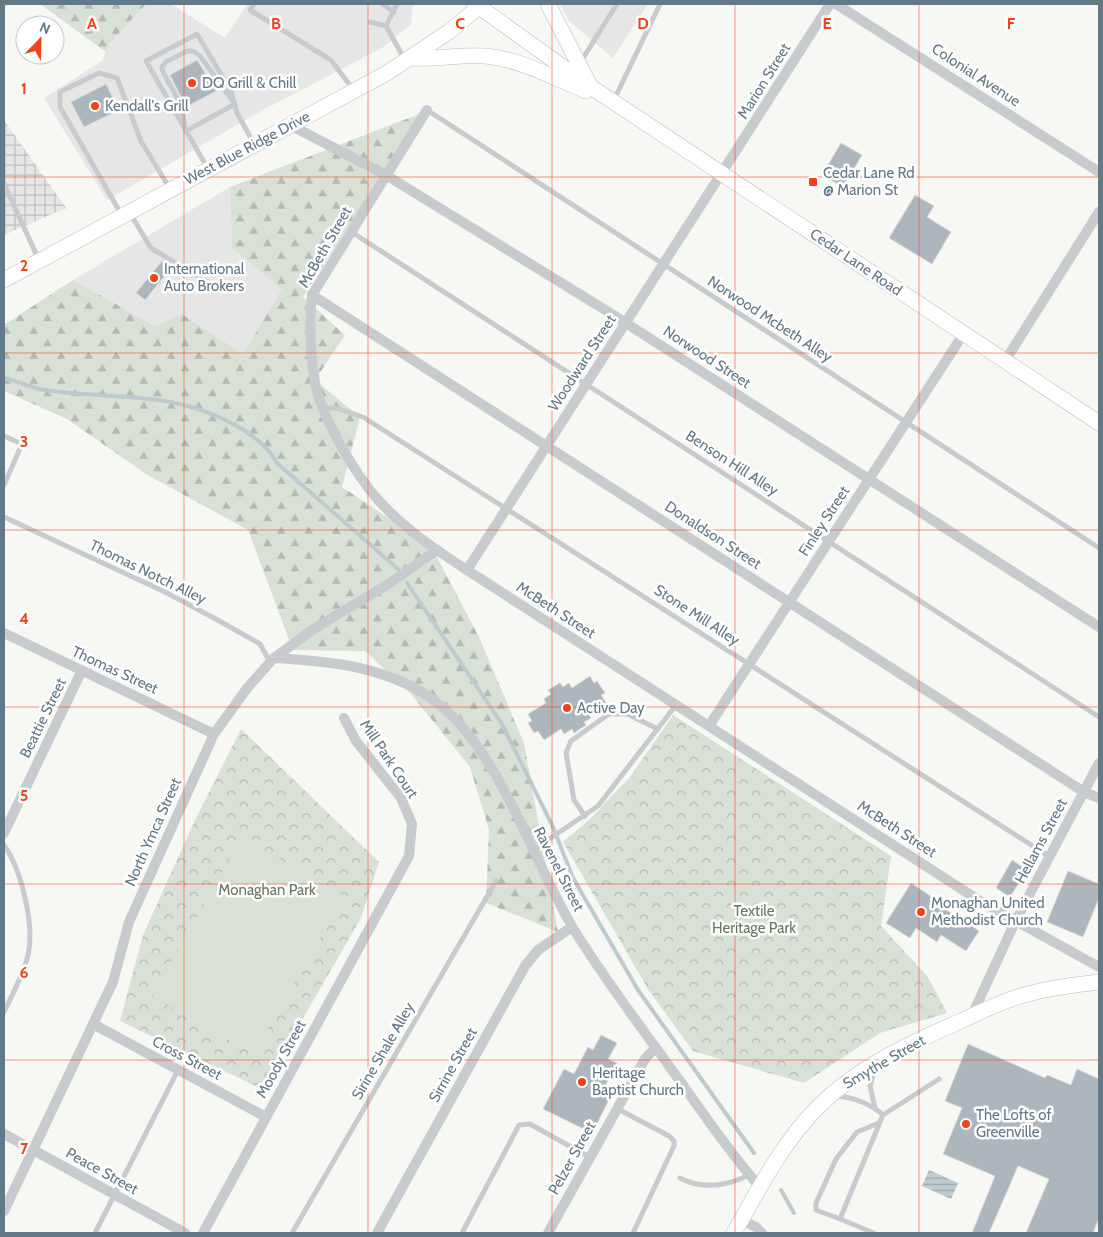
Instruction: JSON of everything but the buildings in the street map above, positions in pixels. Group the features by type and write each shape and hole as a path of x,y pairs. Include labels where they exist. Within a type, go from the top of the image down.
{"main road":[{"path":"548,4 591,87"},
{"name":"West Blue Ridge Drive","path":"4,280 409,60 450,31 479,5"},
{"name":"Cedar Lane Road","path":"479,5 591,87 1099,423"},
{"name":"Cedar Lane Road","path":"409,60 484,56 513,61 613,101"},
{"name":"Smythe Street","path":"738,1227 754,1181 797,1130 830,1096 876,1063 972,1016 1033,992 1058,986 1099,982"}],"street":[{"name":"Marion Street","path":"722,173 830,4"},
{"name":"Colonial Avenue","path":"836,4 1099,172"},
{"name":"McBeth Street","path":"428,110 350,231 312,295 309,325 315,384 339,440 370,490 405,526 467,570 1016,922 1099,967"},
{"name":"Norwood Street","path":"290,125 386,175 626,322 1099,627"},
{"name":"Woodward Street","path":"467,570 722,173"},
{"path":"1005,360 1099,212"},
{"name":"Donaldson Street","path":"312,295 1084,792 1099,798"},
{"name":"Finley Street","path":"708,726 964,334"},
{"name":"North Ymca Street","path":"4,1211 113,982 129,922 214,734 248,687 272,661 312,630 390,583 437,550"},
{"name":"Thomas Street","path":"4,633 214,734"},
{"name":"Ravenel Street","path":"272,661 324,660 346,665 409,686 435,701 469,733 488,763 572,927 655,1048 754,1181"},
{"name":"Beattie Street","path":"4,833 82,670"},
{"name":"Mill Park Court","path":"344,718 356,741 401,798 412,824 409,856 385,900"},
{"name":"Hellams Street","path":"972,1016 1016,922 1099,763"},
{"name":"Moody Street","path":"203,1233 385,900"},
{"name":"Sirrine Street","path":"377,1233 525,966 545,944 572,927"},
{"name":"Cross Street","path":"93,1024 266,1117"},
{"name":"Pelzer Street","path":"548,1233 645,1059 655,1048"},
{"name":"Peace Street","path":"4,1134 185,1233"},
{"path":"738,1227 756,1227 762,1233"}],"lane":[{"path":"254,4 250,10 330,60 354,91"},
{"path":"382,4 394,12"},
{"path":"386,26 397,4"},
{"path":"580,63 617,4"},
{"path":"613,101 660,4"},
{"path":"370,22 386,26 409,60"},
{"path":"208,170 146,61 197,34 231,91 235,104 255,145"},
{"path":"186,131 180,103 163,72 162,67 166,62 187,51 193,51 200,56 235,104"},
{"path":"170,190 141,141 118,78 99,73 60,92 60,107 126,214 151,248 210,284"},
{"path":"186,131 235,104"},
{"name":"Norwood Mcbeth Alley","path":"428,110 1099,548"},
{"path":"4,184 39,260"},
{"name":"Benson Hill Alley","path":"350,231 1099,717"},
{"name":"Stone Mill Alley","path":"324,408 343,410 362,417 1050,857"},
{"path":"4,436 22,444 4,485"},
{"name":"Thomas Notch Alley","path":"4,517 165,592 214,618 260,644 272,661"},
{"path":"533,850 564,831 598,806 676,705"},
{"path":"585,816 574,800 566,753 571,741 609,714 627,714 658,729"},
{"path":"4,845 14,859 19,876 30,937 27,960 4,1012"},
{"name":"Sirine Shale Alley","path":"292,1233 496,881"},
{"path":"875,1108 870,1086 876,1063"},
{"path":"95,1233 178,1070"},
{"path":"840,1219 883,1115 939,1079"},
{"path":"830,1096 852,1099 875,1108 883,1115"},
{"path":"618,1109 669,1136 674,1141 674,1146 633,1233"},
{"path":"874,1233 816,1210 816,1203 836,1159 857,1132 880,1122"},
{"path":"462,1233 520,1125 530,1124 589,1157"},
{"path":"680,1178 691,1183 720,1186 754,1181"}],"shaded area":[{"path":"146,4 171,4 225,38 247,4 413,4 411,24 382,48 263,110 107,200 44,98 102,61 109,44"},
{"path":"560,4 648,4 613,58 569,21"},
{"path":"4,120 66,208 4,235"},
{"path":"230,187 232,248 283,289 243,354 182,314 155,326 73,280"},
{"path":"929,1170 958,1183 951,1199 922,1186"}],"green space":[{"path":"40,4 146,4 109,44 106,52 65,22 65,15 55,15"},
{"path":"422,113 303,297 345,335 315,380 360,417 342,487 431,546 479,637 524,743 558,932 486,903 489,830 470,767 411,694 365,651 293,650 248,530 146,474 67,419 4,391 4,325 73,280 155,326 182,314 243,354 282,289 232,248 230,187"},
{"name":"Textile Heritage Park","path":"673,715 891,856 881,926 928,977 947,1013 880,1033 804,1083 693,1051 648,989 563,842 590,819 630,777"},
{"name":"Monaghan Park","path":"241,729 379,862 361,918 262,1089 120,1021 143,935 195,820"},
{"path":"242,838 344,896 254,1054 152,996"}],"waterway":[{"path":"4,378 56,392 154,399 170,402 200,410 230,422 257,440 277,463 398,569"},
{"path":"407,583 502,724 553,827 573,878 638,990 754,1153"},
{"path":"781,1190 794,1213"}],"place":[{"name":"DQ Grill & Chill","path":"192,83"},
{"name":"Kendall's Grill","path":"95,106"},
{"name":"Cedar Lane Rd @ Marion St","path":"813,182"},
{"name":"International Auto Brokers","path":"154,278"},
{"name":"Active Day","path":"567,708"},
{"name":"Monaghan United Methodist Church","path":"921,912"},
{"name":"Heritage Baptist Church","path":"582,1082"},
{"name":"The Lofts of Greenville","path":"966,1124"}]}
